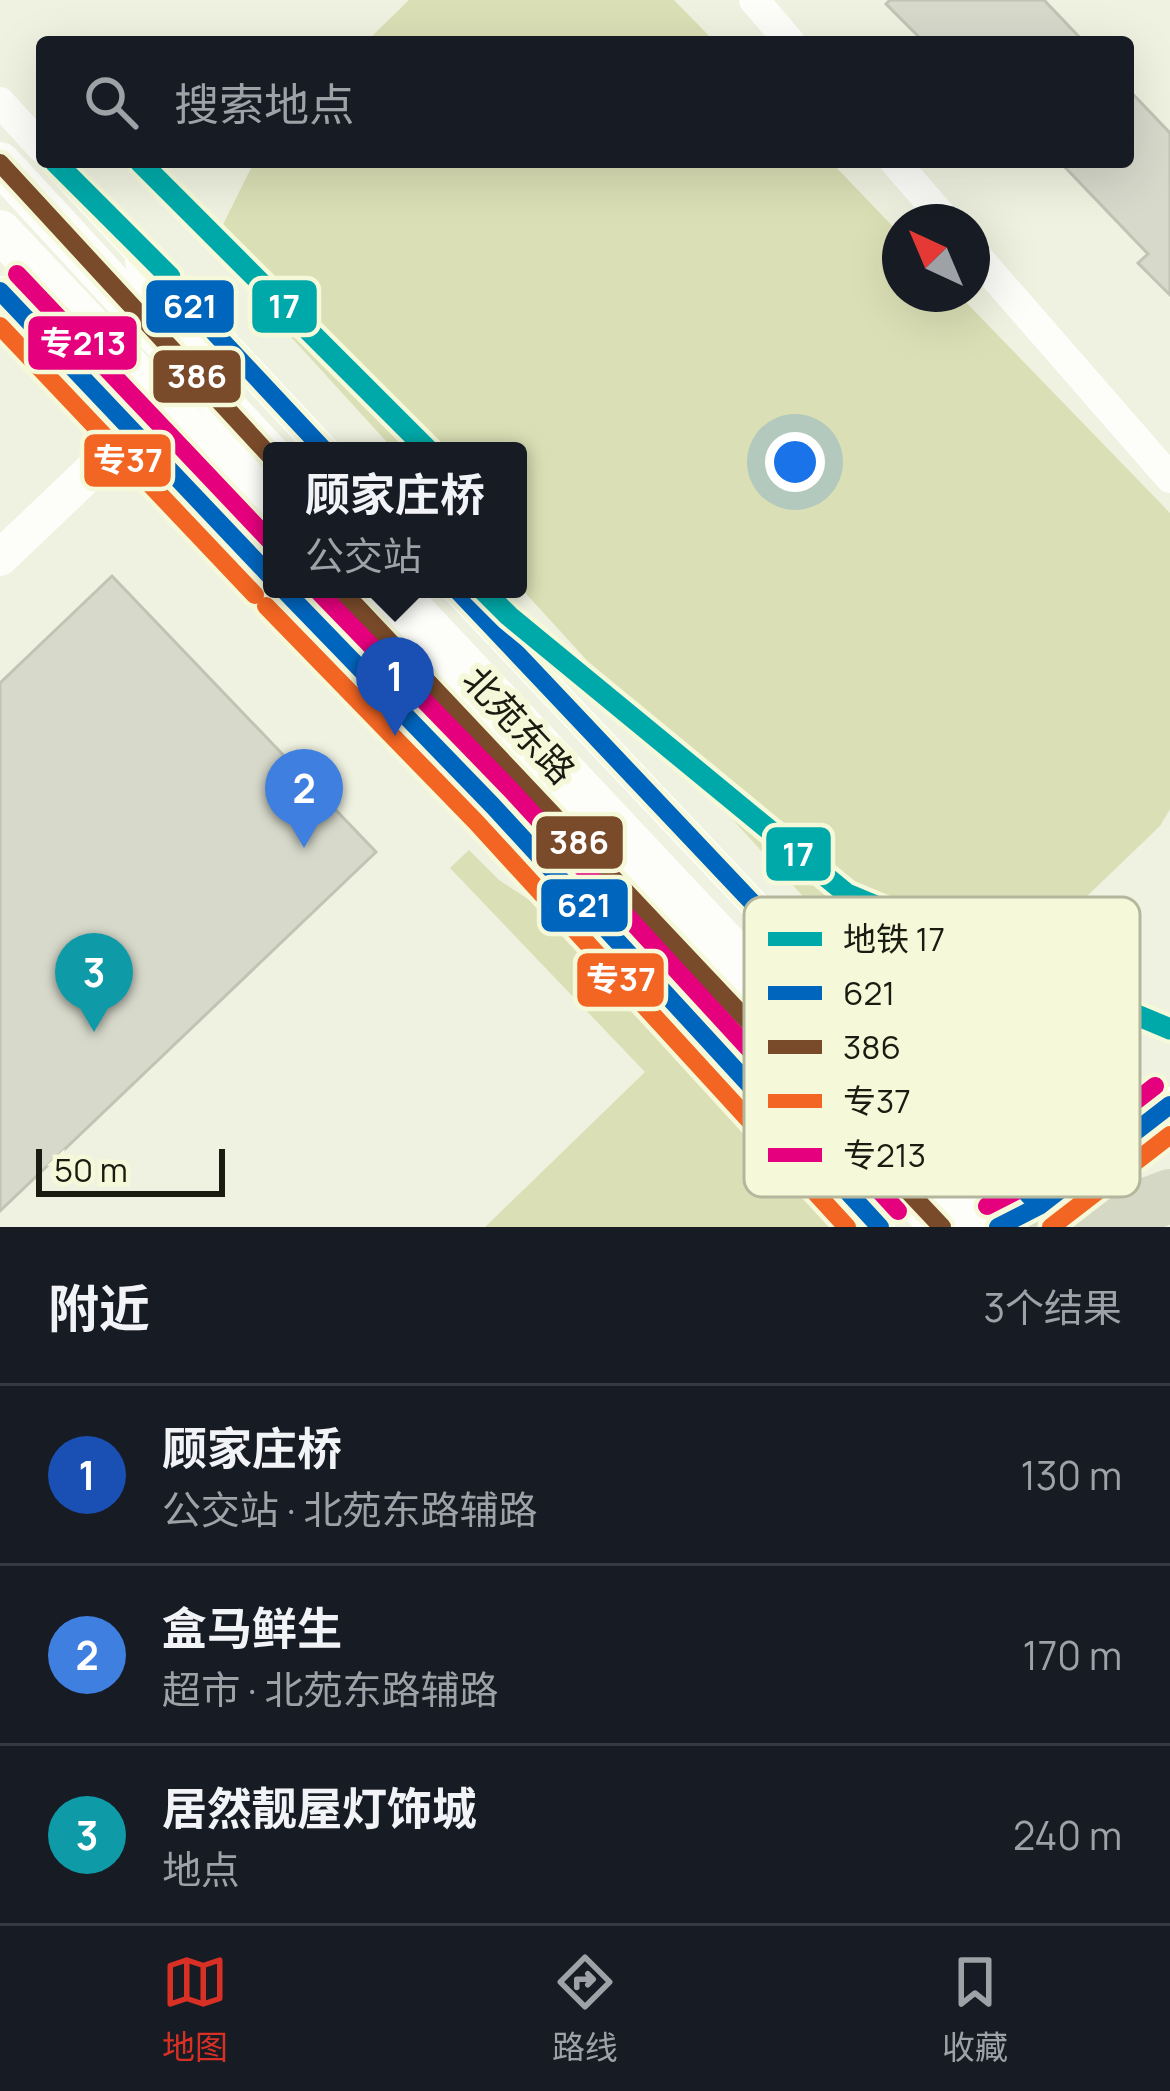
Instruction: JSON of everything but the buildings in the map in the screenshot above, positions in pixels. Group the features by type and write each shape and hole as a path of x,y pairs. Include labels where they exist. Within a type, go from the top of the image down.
{"highway":[{"path":"1010,1220 1093,1225 1170,1196"}],"main road":[{"path":"0,163 263,448"},
{"path":"0,231 263,509"},
{"path":"146,261 209,389"},
{"path":"94,394 198,440"},
{"name":"北苑东路","path":"349,598 744,981"},
{"name":"北苑东路","path":"401,598 744,996"},
{"name":"北苑东路","path":"916,1197 942,1227"},
{"name":"北苑东路","path":"984,1197 1010,1220"}],"street":[{"path":"754,0 785,36"},
{"path":"0,102 36,141"},
{"path":"61,168 317,442"},
{"path":"900,168 931,204"},
{"path":"990,272 1170,478"},
{"path":"0,292 263,569"},
{"path":"0,558 131,433"},
{"path":"292,598 493,806 744,1079"},
{"path":"464,598 744,917"},
{"path":"1140,1127 1170,1105"},
{"path":"852,1197 880,1227"},
{"path":"990,1197 1010,1220 1042,1197"}],"green space":[{"path":"409,0 674,0 709,36 372,36"},
{"path":"251,168 837,168 882,215 882,312 975,312 1170,513 1170,809 1160,826 1086,897 804,897 527,595 527,442 387,442 211,249"},
{"path":"469,850 499,880 531,901 744,1123 744,1197 815,1197 835,1218 834,1227 485,1227 645,1072 450,868"}],"metro line":[{"name":"17","path":"61,168 170,277"},
{"name":"17","path":"146,168 420,442"},
{"name":"17","path":"491,598 854,897"},
{"name":"17","path":"1140,1016 1170,1029"}],"transit line":[{"name":"386","path":"0,163 263,448"},
{"name":"621","path":"61,168 317,442"},
{"name":"专213","path":"17,274 263,534"},
{"name":"621","path":"0,291 263,569"},
{"name":"专37","path":"0,326 255,595"},
{"name":"621","path":"292,598 493,806 744,1079"},
{"name":"专213","path":"325,598 511,790 744,1043"},
{"name":"386","path":"348,598 744,1017"},
{"name":"621","path":"465,598 747,897"},
{"name":"专37","path":"266,606 476,822 744,1115"},
{"name":"专213","path":"1140,1098 1155,1086"},
{"name":"621","path":"1140,1128 1170,1105"},
{"name":"专37","path":"1140,1158 1170,1135"},
{"name":"专37","path":"820,1197 847,1227"},
{"name":"621","path":"852,1197 880,1227"},
{"name":"专213","path":"885,1197 898,1211"},
{"name":"386","path":"914,1197 942,1227"},
{"name":"专213","path":"987,1206 1005,1197"},
{"name":"621","path":"1030,1197 1039,1206"},
{"name":"621","path":"998,1227 1051,1197"},
{"name":"专37","path":"1051,1227 1090,1197"}],"place":[{"name":"顾家庄桥","path":"395,736"},
{"name":"盒马鲜生","path":"304,848"},
{"name":"居然靓屋灯饰城","path":"94,1032"}]}
